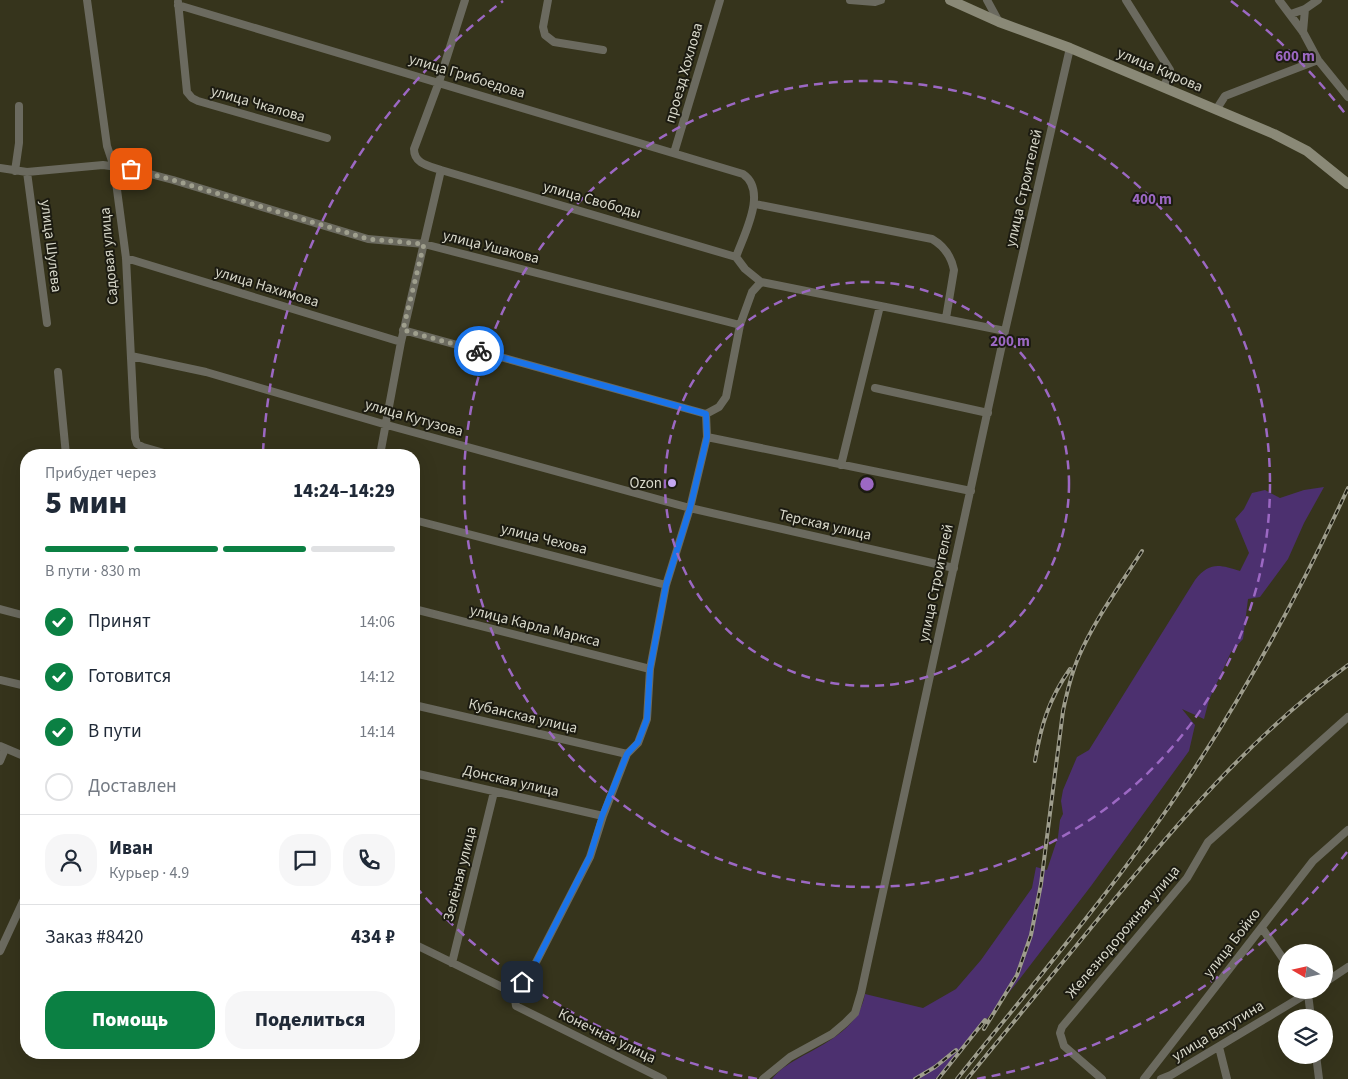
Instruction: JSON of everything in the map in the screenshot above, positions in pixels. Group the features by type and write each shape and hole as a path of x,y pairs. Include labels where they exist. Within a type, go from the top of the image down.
{"main road":[{"name":"улица Кирова","path":"950,0 999,22 1070,48 1274,134 1307,151 1348,184"}],"street":[{"name":"Садовая улица","path":"87,0 107,146 114,167 126,258 135,438 137,444 147,449"},
{"name":"улица Свободы","path":"465,0 439,82 414,149 419,162 736,257"},
{"path":"548,0 543,27 545,35 554,42 603,50"},
{"name":"проезд Хохлова","path":"674,154 720,0"},
{"path":"850,0 875,2 881,0"},
{"path":"987,0 999,22"},
{"path":"1126,0 1170,70 1164,87"},
{"path":"1280,0 1303,32 1318,60 1346,91"},
{"path":"1291,14 1305,9 1318,0"},
{"name":"улица Грибоедова","path":"178,2 743,174 747,176 754,189 754,204"},
{"name":"улица Чкалова","path":"178,2 187,92 192,98 327,138"},
{"path":"1303,32 1305,9"},
{"name":"улица Строителей","path":"763,1079 790,1057 832,1034 855,1013 861,993 1005,331 1070,48"},
{"path":"1216,110 1225,96 1318,60"},
{"path":"15,172 19,143 19,106"},
{"name":"улица Ушакова","path":"0,168 15,172 103,165 131,169 368,239 424,244 740,325"},
{"path":"381,449 403,330 441,170"},
{"name":"улица Шулева","path":"27,172 47,324"},
{"path":"946,318 954,270 944,248 932,238 754,204 736,257 745,269 761,282 1005,331"},
{"name":"улица Нахимова","path":"126,258 401,342"},
{"path":"403,330 706,414 719,407 726,396 740,325 752,292 761,282"},
{"path":"841,465 880,306"},
{"name":"улица Кутузова","path":"131,356 206,372 386,425 690,508"},
{"path":"58,372 65,449"},
{"path":"875,388 988,413"},
{"path":"514,993 531,972 590,856 602,816 627,754 638,742 647,719 650,669 666,585 690,508 707,437 706,414"},
{"path":"707,437 971,491"},
{"name":"Терская улица","path":"690,508 954,568"},
{"name":"улица Чехова","path":"420,522 666,585"},
{"path":"0,609 20,614"},
{"name":"улица Карла Маркса","path":"420,612 650,669"},
{"path":"0,680 20,685"},
{"name":"Кубанская улица","path":"420,705 627,754"},
{"name":"Железнодорожная улица","path":"1102,1079 1064,1046 1060,1033 1062,1026 1187,878 1208,842 1348,717"},
{"path":"0,761 3,748 20,755"},
{"name":"Донская улица","path":"420,774 602,816"},
{"name":"Зелёная улица","path":"452,963 494,792"},
{"name":"улица Бойко","path":"1144,1079 1314,861 1348,830"},
{"path":"0,951 20,907"},
{"path":"1262,928 1278,951"},
{"name":"Конечная улица","path":"420,947 514,993 516,1006 663,1079"},
{"path":"1333,977 1348,967"},
{"name":"улица Ватутина","path":"1161,1079 1171,1077 1296,999"},
{"path":"1219,1047 1227,1079"},
{"path":"1317,1064 1319,1079"}],"shaded area":[{"path":"1324,487 1304,523 1288,559 1260,597 1248,599 1243,639 1231,652 1209,700 1204,719 1182,709 1195,725 1189,751 1091,886 1015,985 941,1074 935,1079 772,1079 784,1067 834,1038 845,1029 861,1008 865,994 923,1008 956,989 981,960 1032,888 1036,867 1047,870 1058,837 1060,820 1063,814 1061,801 1063,790 1077,757 1089,750 1195,580 1206,570 1216,566 1240,571 1249,553 1235,519 1244,509 1252,493 1265,490 1280,498 1304,490"}],"railway":[{"path":"957,1079 1128,864 1205,753 1291,604 1348,488"},
{"path":"984,1029 1017,975 1031,935 1041,884 1063,711 1074,670 1085,642 1142,551"},
{"path":"967,1079 1185,816 1279,721 1348,665"},
{"path":"1035,761 1040,736 1051,702 1070,669"},
{"path":"938,1079 985,1020"},
{"path":"915,1079 935,1067 956,1050"}],"way so far":[{"path":"131,169 368,239 424,244 403,330 479,351"}],"place":[{"name":"Ozon","path":"672,483"}],"route":[{"path":"479,351 706,414 707,437 690,508 666,585 650,669 647,719 638,742 627,754 602,816 590,856 531,972 522,982"}]}
